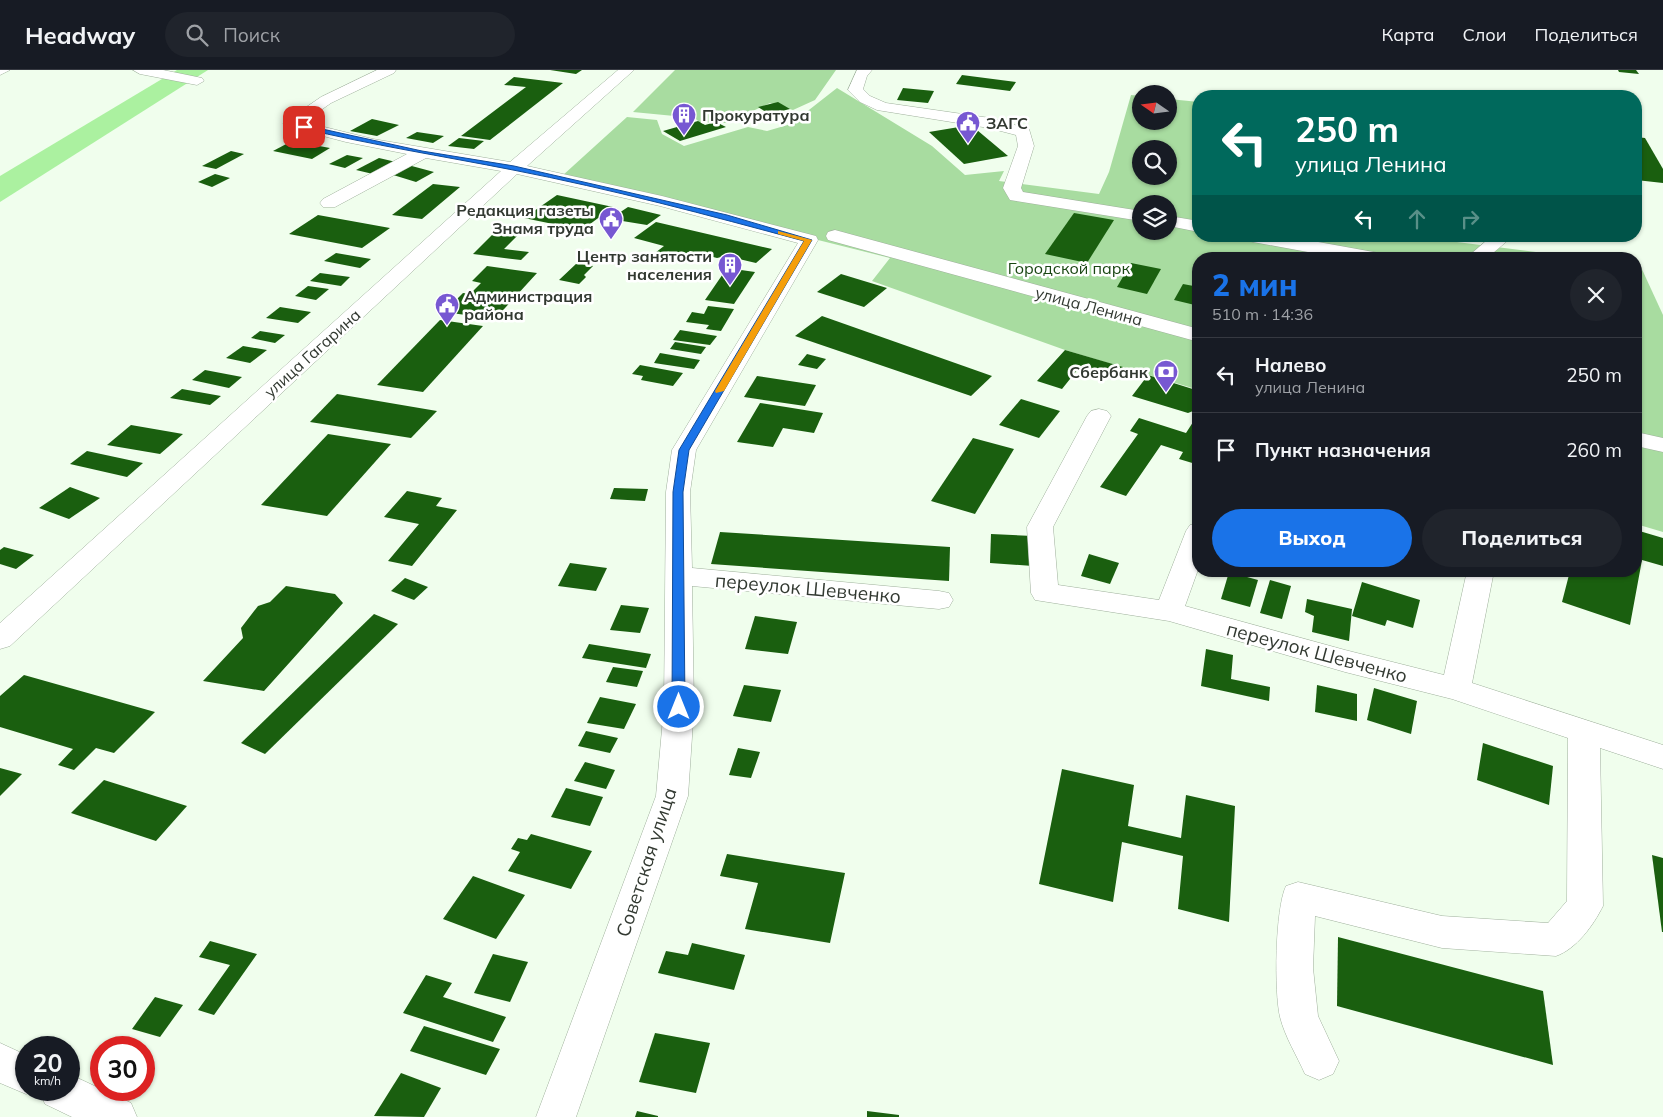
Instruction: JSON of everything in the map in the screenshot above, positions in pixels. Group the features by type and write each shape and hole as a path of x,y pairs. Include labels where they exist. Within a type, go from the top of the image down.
{"street":[{"name":"улица Ленина","path":"389,70 326,100 291,123 316,131 422,153 514,168 727,218 822,238 1192,334"},
{"name":"улица Гагарина","path":"0,639 514,168 627,70"},
{"path":"865,70 860,75 855,90 865,99 882,107 990,123 1023,132 1026,146 1012,188 1016,196 1132,215"},
{"path":"147,71 197,81"},
{"path":"329,203 422,153"},
{"path":"1177,223 1192,226"},
{"name":"Советская улица","path":"556,1117 672,796 679,707 678,492 684,450 822,238"},
{"path":"1265,242 1281,250 1303,252"},
{"path":"1483,252 1496,242"},
{"name":"переулок Шевченко","path":"1099,416 1040,527 1045,593 1169,611 1345,661 1456,689 1663,757"},
{"path":"1642,440 1663,445"},
{"path":"1169,611 1192,549"},
{"name":"переулок Шевченко","path":"677,576 939,600"},
{"path":"1456,689 1480,577"},
{"path":"1319,1061 1300,1017 1294,968 1298,898 1442,932 1556,940 1585,906 1584,732"},
{"path":"80,1100 117,1117"}],"green space":[{"path":"675,70 836,70 815,100 793,110 770,103 727,123 699,122 695,118 633,112"},
{"name":"Городской парк","path":"837,88 932,146 965,175 1004,171 999,181 1099,194 1109,172 1131,95 1132,130 1178,130 1178,100 1192,101 1192,242 1457,242 1536,252 1192,252 1192,388 1065,350 872,281 890,258 562,176 627,117 657,120 662,134 684,146 748,127 767,131 791,124"},
{"path":"1642,269 1663,315 1663,532 1642,526"}],"shaded area":[{"path":"177,70 208,70 0,202 0,176"}],"building":[{"path":"550,70 582,70 576,74"},
{"path":"1618,70 1636,70 1639,74 1619,72"},
{"path":"962,75 1016,82 1010,91 956,84"},
{"path":"514,77 563,83 490,140 461,136 526,87 504,85"},
{"path":"903,88 934,91 928,103 897,100"},
{"path":"778,102 790,109 769,114 758,107"},
{"path":"372,119 399,125 377,136 350,131"},
{"name":"Прокуратура","path":"698,121 705,125 716,122 726,127 680,141 663,131"},
{"name":"ЗАГС","path":"971,125 1008,156 964,164 929,132"},
{"path":"417,132 444,136 433,143 406,138"},
{"path":"459,138 484,141 474,149 448,146"},
{"path":"1642,138 1645,138 1663,169 1663,183 1642,181"},
{"path":"292,141 330,148 312,159 273,151"},
{"path":"231,151 244,154 216,169 202,166"},
{"path":"347,155 363,158 345,168 329,164"},
{"path":"379,158 396,162 373,174 356,170"},
{"path":"408,165 434,172 416,182 390,174"},
{"path":"215,174 230,178 212,187 198,182"},
{"path":"433,184 460,187 422,219 392,215"},
{"path":"557,195 613,207 582,230 524,218"},
{"path":"628,207 661,215 647,225 610,219"},
{"path":"1074,213 1114,220 1087,263 1045,254"},
{"path":"318,215 390,228 362,248 289,234"},
{"path":"656,222 772,249 756,263 726,256 717,258 690,251 679,259 655,253 664,246 634,238"},
{"path":"495,232 518,235 504,249 529,252 521,260 473,254"},
{"path":"336,253 371,259 360,268 324,261"},
{"path":"577,263 593,266 584,275 586,277 579,284 559,280"},
{"path":"1131,263 1161,269 1147,294 1117,287"},
{"path":"487,266 537,273 495,319 444,312 463,293 470,294 481,283 472,281"},
{"name":"Центр занятости населения","path":"727,268 755,272 734,304 705,300"},
{"path":"320,273 350,277 341,286 310,281"},
{"path":"841,274 887,288 864,307 817,292"},
{"path":"1183,284 1192,286 1192,304 1174,300"},
{"path":"308,286 329,289 316,300 295,296"},
{"path":"708,306 734,309 721,331 706,329 709,325 686,322 692,312 704,314"},
{"path":"280,307 311,312 298,323 266,318"},
{"path":"822,316 992,376 971,396 795,336"},
{"path":"440,320 483,326 423,392 377,385"},
{"path":"680,330 717,336 710,345 673,340"},
{"path":"260,331 285,335 275,343 251,338"},
{"path":"675,342 706,347 701,354 670,349"},
{"path":"243,346 267,350 250,363 226,358"},
{"path":"1065,350 1123,367 1113,380 1078,369 1062,389 1037,381"},
{"path":"660,353 700,360 694,369 654,363"},
{"path":"807,354 826,359 817,369 798,365"},
{"path":"640,365 683,373 673,386 641,380 643,376 632,374"},
{"path":"205,370 242,377 229,388 192,380"},
{"name":"Сбербанк","path":"1148,375 1192,389 1192,411 1188,413 1132,396"},
{"path":"757,376 816,385 805,406 744,397"},
{"path":"182,389 221,396 210,405 170,398"},
{"path":"337,394 437,411 411,438 310,422"},
{"path":"1021,399 1060,411 1039,438 999,425"},
{"path":"760,403 823,413 814,433 783,428 773,447 737,442"},
{"path":"1139,418 1186,433 1192,424 1192,463 1179,459 1183,452 1161,445 1126,496 1100,487 1138,434 1130,431"},
{"path":"131,425 183,434 160,454 107,445"},
{"path":"328,434 391,444 327,516 261,505"},
{"path":"973,438 1014,449 975,514 931,501"},
{"path":"87,451 143,463 127,477 70,464"},
{"path":"70,487 100,498 69,519 39,508"},
{"path":"614,488 648,489 645,501 610,499"},
{"path":"407,491 442,498 436,506 457,510 412,566 388,561 419,524 384,517"},
{"path":"720,532 950,547 949,581 711,564"},
{"path":"1642,532 1663,538 1663,566 1642,560"},
{"path":"991,534 1033,536 1033,566 990,563"},
{"path":"4,547 34,555 16,569 0,564 0,550"},
{"path":"1089,554 1119,563 1110,584 1081,576"},
{"path":"570,563 607,568 596,591 558,586"},
{"path":"1228,577 1247,577 1258,580 1250,607 1221,599"},
{"path":"1568,577 1639,577 1630,625 1562,602"},
{"path":"405,578 428,587 414,600 391,591"},
{"path":"1270,580 1291,586 1282,619 1260,613"},
{"path":"1362,582 1420,600 1413,628 1387,620 1385,626 1352,616"},
{"path":"286,586 335,594 343,603 264,691 203,681 243,638 241,628 258,606 270,602"},
{"path":"1307,599 1352,609 1349,641 1312,632 1314,616 1305,612"},
{"path":"621,605 649,608 640,633 610,630"},
{"path":"374,614 398,624 265,754 241,743"},
{"path":"755,616 797,622 788,654 745,649"},
{"path":"589,644 651,654 646,668 582,658"},
{"path":"1206,649 1233,655 1231,679 1270,687 1269,701 1201,686"},
{"path":"613,667 643,671 637,687 606,682"},
{"path":"24,675 155,712 114,753 96,748 74,770 58,765 73,749 0,727 0,696"},
{"path":"744,685 781,690 771,722 733,716"},
{"path":"1317,685 1357,694 1357,721 1315,712"},
{"path":"1374,688 1417,701 1411,734 1367,720"},
{"path":"600,697 636,704 624,729 587,723"},
{"path":"586,731 618,738 610,753 578,746"},
{"path":"1483,743 1553,766 1549,805 1477,780"},
{"path":"738,748 760,752 751,778 729,775"},
{"path":"585,762 615,770 606,789 574,781"},
{"path":"0,768 22,774 0,796"},
{"path":"1062,769 1134,785 1128,826 1181,838 1186,795 1235,806 1229,922 1178,909 1183,856 1122,842 1113,902 1039,884"},
{"path":"104,780 187,806 156,841 71,813"},
{"path":"566,788 603,797 590,826 551,817"},
{"path":"531,834 592,851 571,889 508,871 520,852 511,849 518,838 527,840"},
{"path":"727,854 845,873 830,943 745,929 758,883 720,876"},
{"path":"1652,855 1663,858 1663,932 1662,932"},
{"path":"473,876 525,895 496,939 443,919"},
{"path":"1338,937 1543,991 1553,1065 1337,1006"},
{"path":"210,941 257,954 214,1015 198,1010 230,965 199,957"},
{"path":"692,943 745,955 734,990 658,973 666,951 688,955"},
{"path":"493,954 528,962 510,1002 474,993"},
{"path":"426,975 452,983 443,997 506,1017 493,1042 403,1013"},
{"path":"155,997 183,1005 160,1037 132,1029"},
{"path":"424,1026 500,1049 486,1075 410,1051"},
{"path":"655,1033 710,1043 696,1093 639,1082"},
{"path":"401,1073 441,1088 424,1117 374,1116"},
{"path":"637,1111 658,1116 658,1117 635,1117"},
{"path":"867,1111 899,1115 899,1117 867,1117"}],"slow traffic":[{"path":"719,391 808,240 781,232"}],"place":[{"name":"Прокуратура","path":"684,136"},
{"name":"ЗАГС","path":"968,144"},
{"name":"Редакция газеты Знамя труда","path":"611,240"},
{"name":"Центр занятости населения","path":"730,286"},
{"name":"Администрация района","path":"447,326"},
{"name":"Сбербанк","path":"1166,393"}],"route":[{"path":"304,127 422,153 514,168 727,218 808,240 684,450 678,492 679,707"}]}
